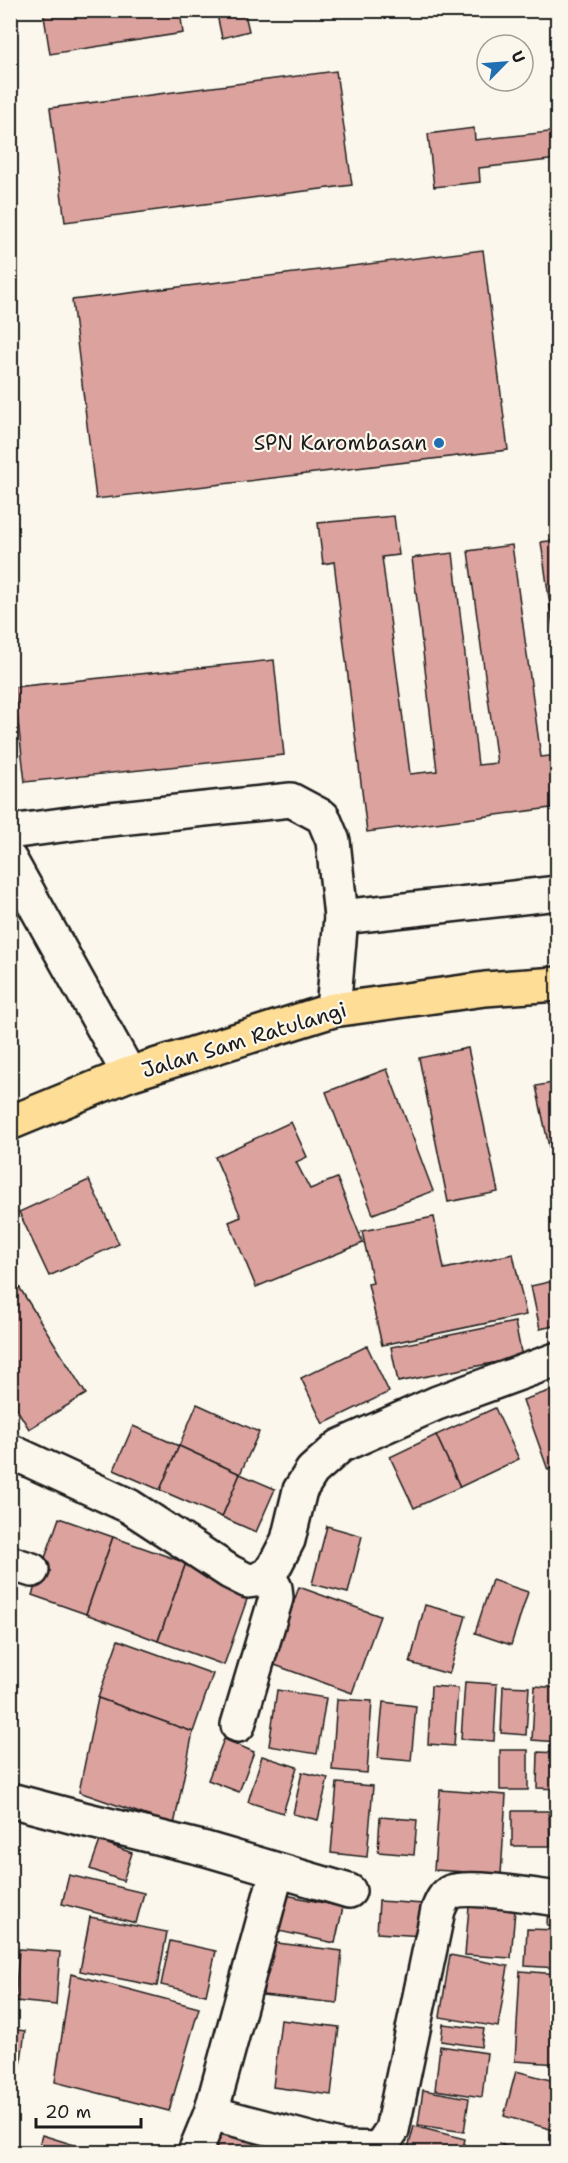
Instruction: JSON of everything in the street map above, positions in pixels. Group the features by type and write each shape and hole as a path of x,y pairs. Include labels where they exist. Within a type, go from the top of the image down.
{"highway":[{"name":"Jalan Sam Ratulangi","path":"10,1123 129,1074 333,1010 485,989 558,984"}],"street":[{"path":"10,832 291,800 323,817 333,841 341,917 333,1010"},
{"path":"10,860 129,1074"},
{"path":"341,917 558,892"},
{"path":"10,1451 129,1506 230,1572 248,1581 268,1575 275,1565 288,1540 300,1490 312,1471 340,1446 437,1403 558,1359"},
{"path":"238,1725 276,1598 275,1588 268,1575"},
{"path":"10,1800 206,1849 349,1892"},
{"path":"195,2152 212,2113 277,1871"},
{"path":"212,2113 343,2148 379,2149 392,2130 438,1910 444,1897 449,1892 471,1890 558,1899"}],"building":[{"path":"43,10 184,10 180,11 183,33 50,54"},
{"path":"216,10 244,10 249,31 222,38"},
{"path":"549,10 558,10 558,20"},
{"path":"336,71 352,185 65,222 50,108"},
{"path":"474,128 475,140 558,131 558,159 479,168 480,182 434,187 428,134"},
{"path":"483,250 508,450 96,499 72,300"},
{"path":"394,516 399,555 382,557 410,774 437,771 412,558 453,553 478,765 497,763 468,551 512,545 541,757 558,755 558,807 367,832 334,562 323,564 318,523"},
{"path":"558,540 558,662 541,542"},
{"path":"274,660 284,755 25,782 14,687"},
{"path":"468,1048 498,1192 448,1202 419,1058"},
{"path":"387,1069 433,1191 373,1214 326,1092"},
{"path":"558,1082 558,1189 536,1086"},
{"path":"291,1122 307,1157 296,1162 310,1189 337,1178 363,1243 256,1287 229,1222 241,1217 215,1157"},
{"path":"89,1180 119,1244 49,1276 19,1212"},
{"path":"434,1217 444,1269 513,1254 526,1315 382,1345 368,1284 373,1283 362,1231"},
{"path":"558,1280 558,1325 540,1329 531,1286"},
{"path":"16,1282 86,1394 29,1429 10,1398 10,1285"},
{"path":"515,1322 522,1357 398,1382 391,1347"},
{"path":"367,1346 389,1392 323,1424 301,1378"},
{"path":"558,1388 558,1466 548,1470 523,1400"},
{"path":"197,1404 259,1432 240,1474 179,1446"},
{"path":"495,1408 519,1459 460,1487 436,1435"},
{"path":"133,1426 179,1446 160,1490 114,1470"},
{"path":"436,1435 460,1487 414,1508 390,1457"},
{"path":"179,1446 240,1474 222,1517 160,1490"},
{"path":"240,1474 275,1489 256,1532 222,1517"},
{"path":"59,1518 113,1537 86,1614 32,1595"},
{"path":"327,1526 362,1536 348,1593 312,1584"},
{"path":"113,1537 186,1563 158,1641 86,1614"},
{"path":"186,1563 251,1588 224,1665 158,1641"},
{"path":"492,1580 528,1592 511,1645 475,1633"},
{"path":"299,1587 380,1616 352,1693 272,1664"},
{"path":"425,1605 466,1616 449,1674 410,1663"},
{"path":"118,1640 213,1674 193,1732 98,1698"},
{"path":"465,1682 497,1684 494,1741 461,1739"},
{"path":"431,1686 458,1688 454,1746 428,1744"},
{"path":"503,1686 529,1687 526,1735 501,1733"},
{"path":"535,1686 558,1688 558,1742 532,1740"},
{"path":"277,1690 326,1698 317,1754 269,1746"},
{"path":"98,1698 193,1732 174,1825 79,1792"},
{"path":"337,1699 372,1701 367,1773 332,1770"},
{"path":"383,1702 416,1706 411,1761 378,1758"},
{"path":"224,1739 254,1752 239,1792 208,1780"},
{"path":"500,1750 528,1750 528,1790 500,1790"},
{"path":"538,1752 558,1753 558,1789 537,1788"},
{"path":"262,1756 297,1767 283,1813 248,1802"},
{"path":"302,1772 328,1778 318,1820 293,1814"},
{"path":"337,1783 373,1786 367,1857 331,1853"},
{"path":"440,1790 506,1795 501,1874 434,1870"},
{"path":"512,1811 549,1811 550,1846 512,1846"},
{"path":"380,1817 417,1820 414,1855 378,1852"},
{"path":"100,1841 132,1853 123,1881 90,1869"},
{"path":"69,1875 144,1893 136,1923 62,1904"},
{"path":"286,1895 343,1907 335,1943 279,1931"},
{"path":"379,1901 424,1904 422,1936 377,1933"},
{"path":"548,1906 558,1906 558,1926 547,1925"},
{"path":"469,1907 515,1910 511,1958 465,1955"},
{"path":"90,1917 167,1932 157,1986 80,1971"},
{"path":"527,1929 558,1930 558,1968 525,1966"},
{"path":"170,1941 216,1951 206,1995 161,1985"},
{"path":"269,1942 342,1951 337,2003 263,1995"},
{"path":"19,1949 60,1952 56,2005 15,2001"},
{"path":"450,1955 508,1966 498,2027 440,2017"},
{"path":"520,1971 558,1974 558,2064 515,2061"},
{"path":"71,1974 199,2008 169,2111 55,2082"},
{"path":"281,2020 339,2027 331,2095 273,2087"},
{"path":"443,2024 484,2029 481,2047 441,2041"},
{"path":"10,2029 25,2031 17,2091 10,2090"},
{"path":"440,2046 487,2053 482,2097 435,2090"},
{"path":"516,2071 558,2082 557,2131 504,2116"},
{"path":"423,2090 469,2098 464,2132 418,2125"},
{"path":"414,2126 465,2139 462,2152 407,2152"},
{"path":"213,2131 296,2147 295,2152 209,2152"},
{"path":"42,2135 97,2152 37,2152"},
{"path":"499,2143 517,2152 494,2152"}],"place":[{"name":"SPN Karombasan","path":"439,443"}]}
